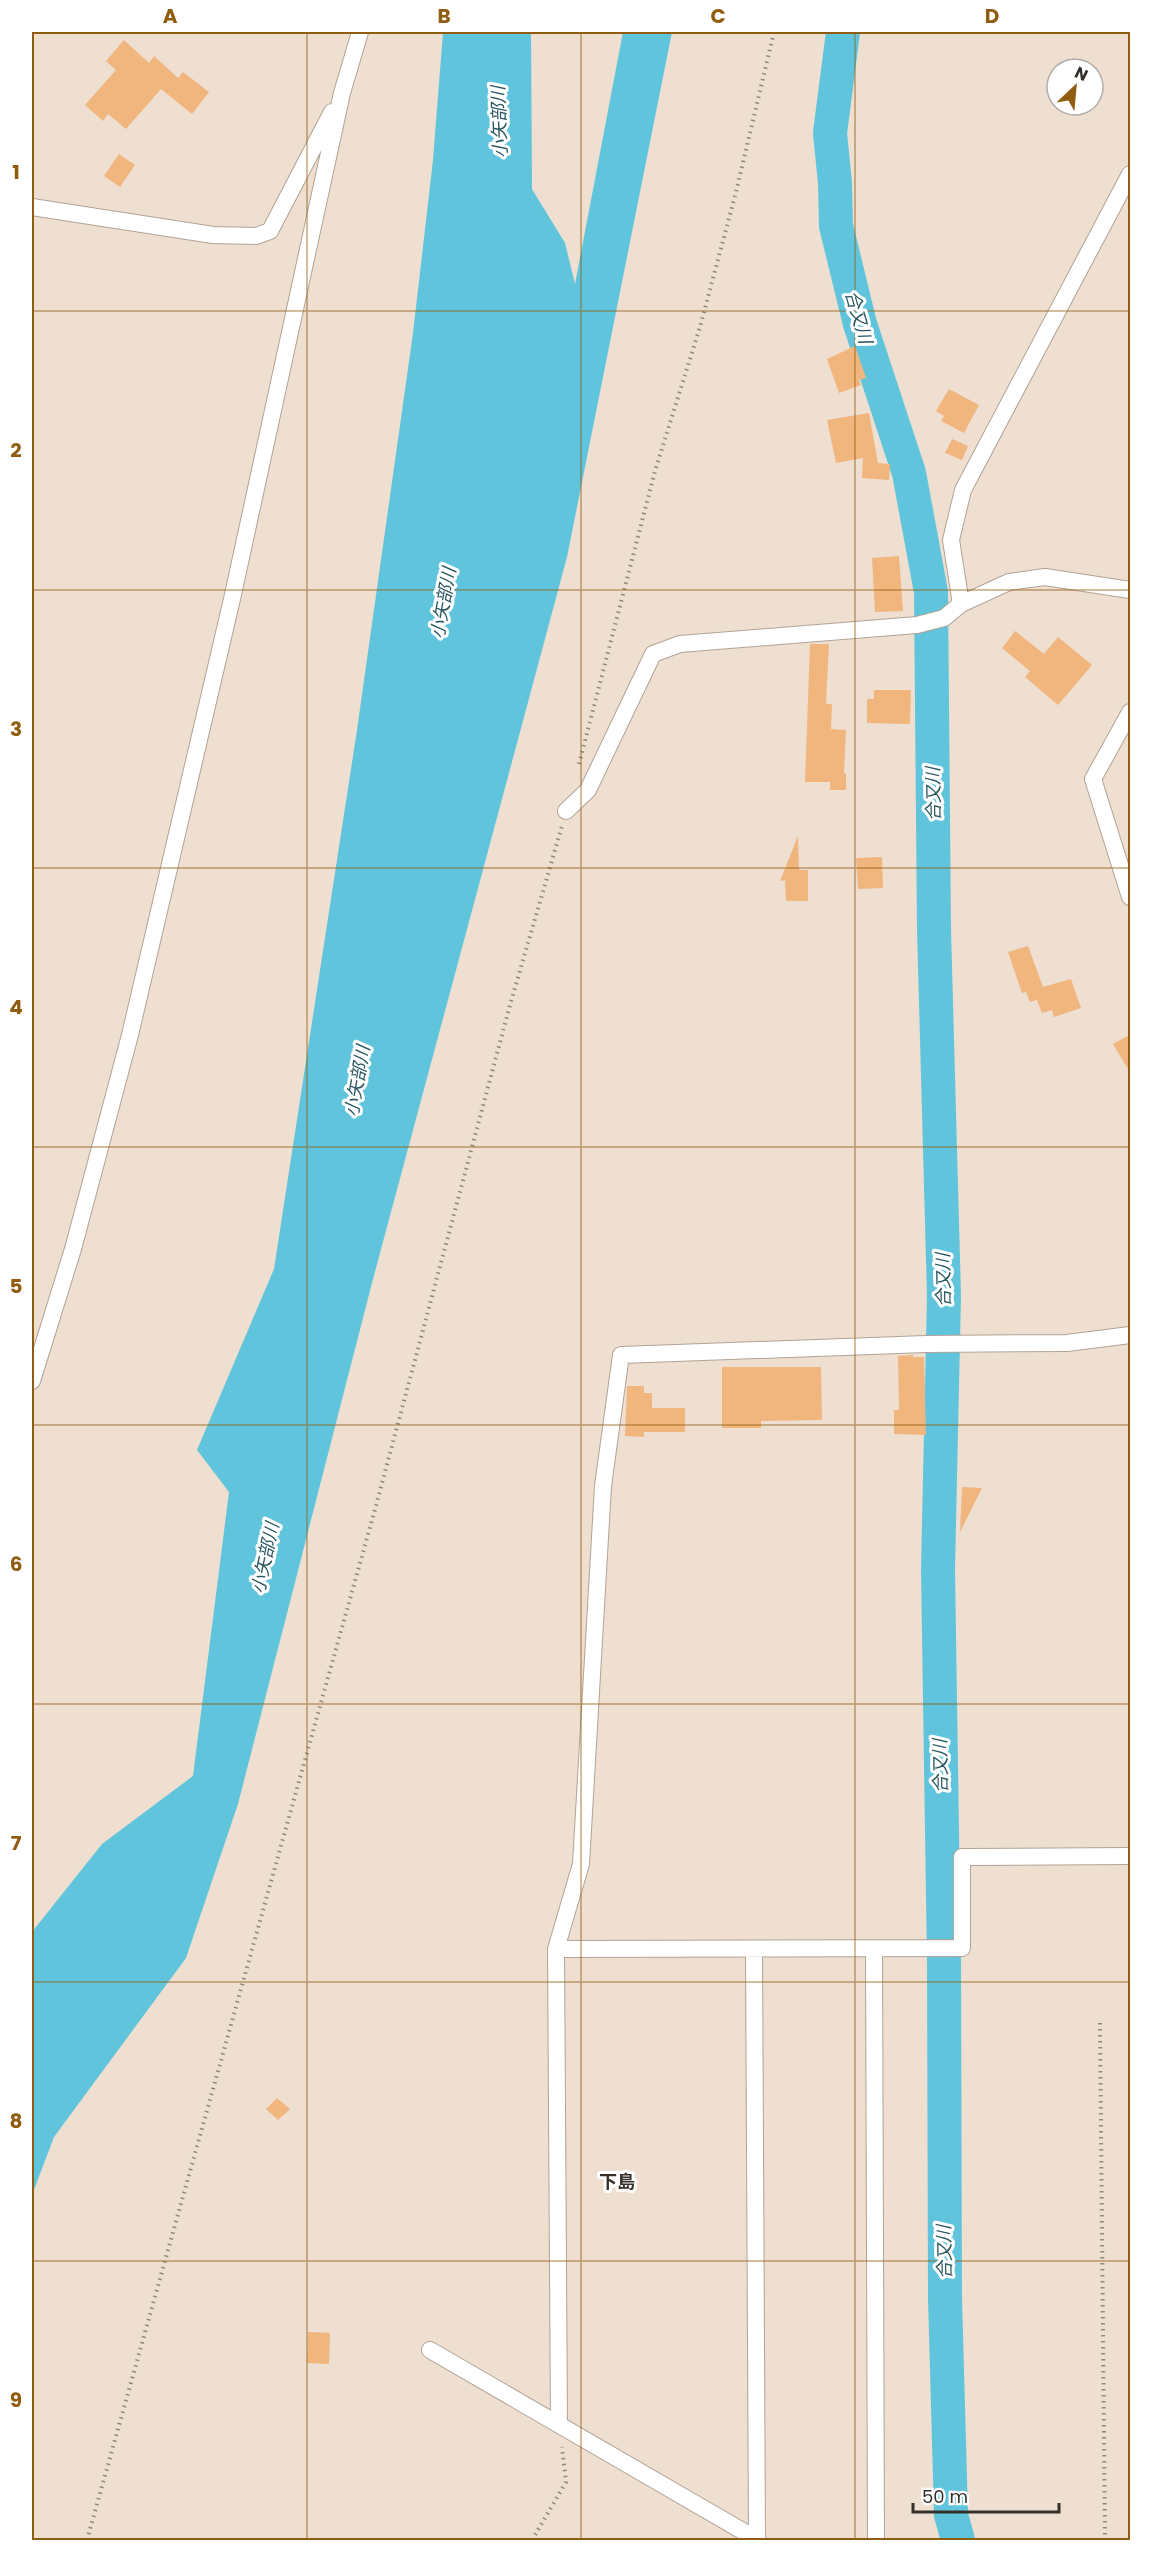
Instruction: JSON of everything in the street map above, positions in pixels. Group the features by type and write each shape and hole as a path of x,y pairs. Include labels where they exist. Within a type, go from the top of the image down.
{"street":[{"path":"32,1381 74,1249 130,1035 232,599 342,93 360,32"},
{"path":"32,207 213,236 256,236 270,231 342,93"},
{"path":"961,604 951,540 963,490 1131,174"},
{"path":"566,811 588,790 653,654 680,644 917,626 944,618 961,604 1009,582 1045,577 1131,590"},
{"path":"1131,712 1093,779 1131,897"},
{"path":"559,2425 556,1949 581,1864 603,1486 621,1355 926,1344 1067,1343 1131,1335"},
{"path":"556,1949 962,1948 962,1857 1131,1856"},
{"path":"874,1949 876,2541"},
{"path":"754,1950 757,2540"},
{"path":"430,2350 757,2540"}],"path":[{"path":"578,768 655,471 700,327 736,192 774,32"},
{"path":"87,2541 374,1513 510,1005 566,811"},
{"path":"1100,2023 1105,2541"},
{"path":"532,2541 566,2482 559,2425"}],"water":[{"name":"小矢部川","path":"443,32 531,32 532,189 565,243 575,284 623,32 672,32 567,557 373,1279 238,1804 186,1958 54,2137 32,2195 32,1932 102,1844 193,1776 229,1492 197,1450 274,1269 357,730 413,333 433,160"}],"building":[{"path":"124,40 149,63 154,56 178,78 183,72 209,92 192,114 161,89 126,129 108,114 103,121 85,105 116,70 106,61"},
{"path":"119,154 135,165 120,187 104,176"},
{"path":"855,346 866,378 859,380 861,385 839,393 827,359"},
{"path":"949,389 979,405 964,433 941,421 944,416 936,411"},
{"path":"869,413 878,463 890,464 889,480 862,478 863,458 836,463 827,420"},
{"path":"952,439 968,446 962,460 945,453"},
{"path":"899,556 903,611 875,612 872,558"},
{"path":"1015,631 1044,654 1058,637 1092,665 1058,705 1025,677 1030,671 1002,648"},
{"path":"810,644 829,644 826,704 832,704 831,729 846,730 844,773 846,773 846,790 830,790 830,782 805,782"},
{"path":"874,690 911,690 910,724 867,723 867,699 874,699"},
{"path":"798,836 799,870 808,870 808,901 786,901 785,880 780,881"},
{"path":"882,857 883,888 858,889 856,858"},
{"path":"1028,946 1043,987 1071,979 1081,1008 1054,1017 1052,1010 1042,1013 1037,1000 1030,1002 1026,992 1022,993 1008,952"},
{"path":"1131,1034 1131,1074 1113,1044"},
{"path":"913,1355 913,1357 924,1357 926,1435 894,1434 894,1410 899,1410 898,1356"},
{"path":"722,1367 821,1367 822,1420 761,1421 761,1428 722,1428"},
{"path":"627,1386 644,1386 644,1393 652,1393 652,1408 685,1408 685,1432 644,1432 644,1437 625,1436"},
{"path":"962,1487 982,1488 960,1532"},
{"path":"277,2098 290,2109 278,2120 266,2109"},
{"path":"308,2332 330,2333 329,2364 307,2363"}],"waterway":[{"name":"合又川","path":"843,32 830,133 836,226 860,324 909,473 931,592 934,929 944,1296 938,1569 944,1961 945,2298 951,2515 958,2540"}],"district":[{"name":"下島","path":"617,2181"}]}
